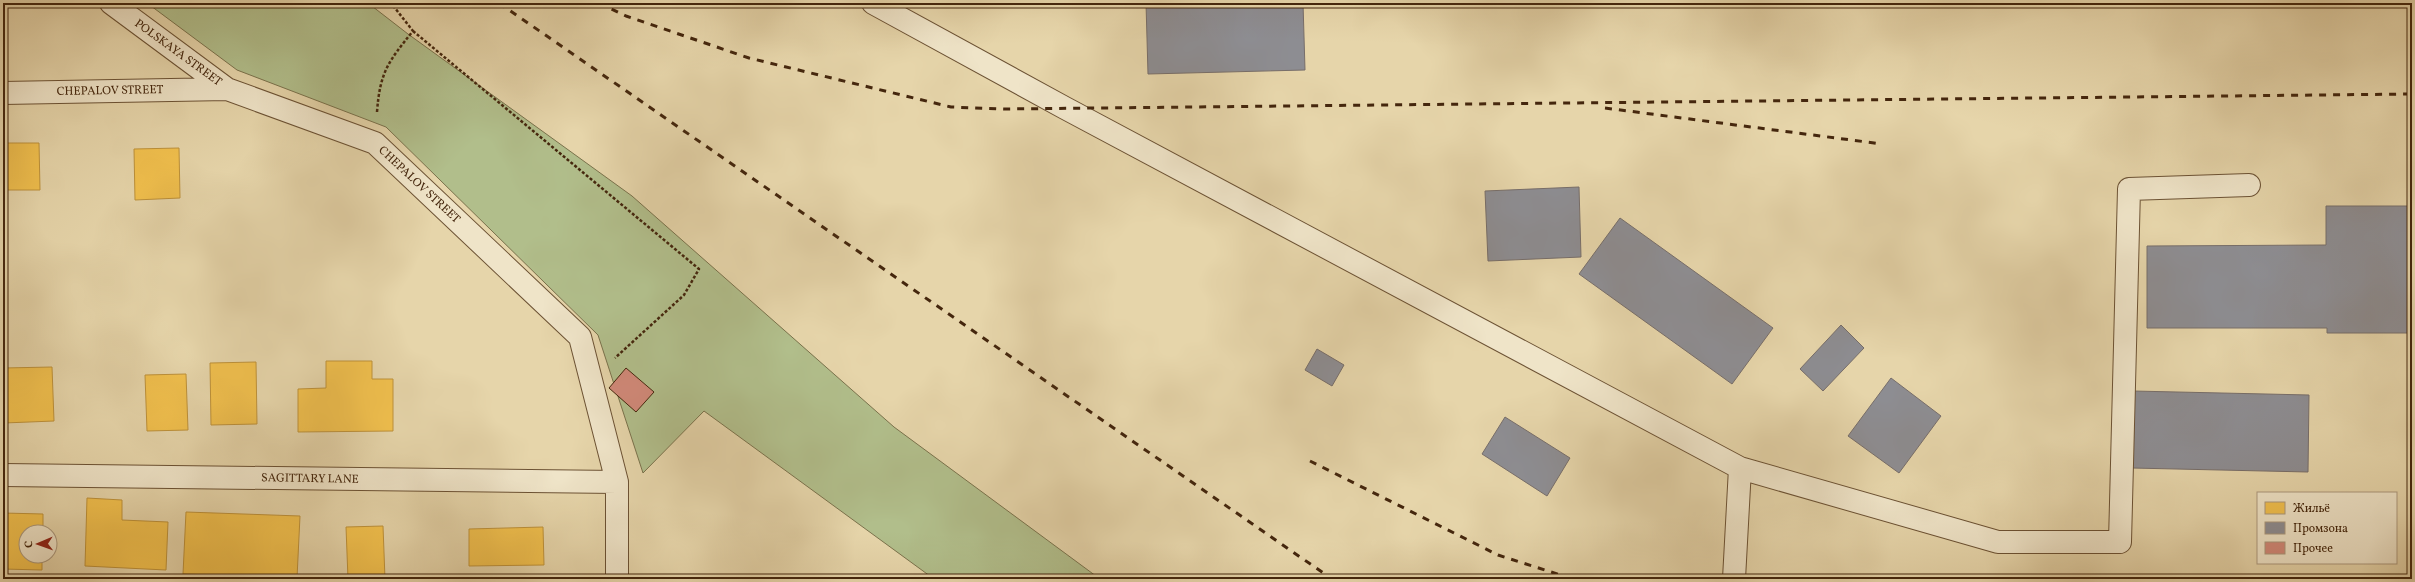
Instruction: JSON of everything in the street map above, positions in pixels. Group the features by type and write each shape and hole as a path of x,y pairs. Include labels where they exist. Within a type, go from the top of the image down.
{"street":[{"name":"POLSKAYA STREET","path":"111,3 227,89"},
{"path":"874,3 1066,108 1740,468 1998,542 2120,542 2129,190 2249,185"},
{"name":"CHEPALOV STREET","path":"3,93 227,89 375,143 580,337 617,482 617,579"},
{"path":"1734,579 1740,468"},
{"name":"SAGITTARY LANE","path":"3,475 617,482"}],"path":[{"path":"391,3 413,31 699,269 684,295 591,381"},
{"path":"375,143 379,86 389,61 413,31"}],"green space":[{"path":"147,3 368,3 408,34 632,196 894,427 1100,579 934,579 704,411 643,473 598,335 386,127 237,70"}],"building: Жильё":[{"path":"3,143 39,143 40,190 3,190"},
{"path":"179,148 180,198 135,200 134,149"},
{"path":"326,361 372,361 372,379 393,379 393,431 298,432 298,389 326,388"},
{"path":"256,362 257,424 211,425 210,363"},
{"path":"52,367 54,421 4,423 3,368"},
{"path":"186,374 188,430 147,431 145,375"},
{"path":"87,498 122,500 122,520 168,522 166,570 85,566"},
{"path":"186,512 300,516 297,578 183,574"},
{"path":"3,513 43,514 43,524 18,524 18,564 42,564 42,570 3,569"},
{"path":"383,526 385,579 348,579 346,527"},
{"path":"543,527 544,565 469,566 469,529"}],"building: Промзона":[{"path":"1146,3 1303,3 1305,70 1148,74"},
{"path":"1579,187 1581,257 1488,261 1485,191"},
{"path":"2326,206 2412,206 2412,333 2327,333 2327,328 2147,328 2147,246 2326,245"},
{"path":"1620,218 1773,328 1732,384 1579,274"},
{"path":"1841,325 1864,348 1823,391 1800,369"},
{"path":"1317,349 1344,365 1332,386 1305,370"},
{"path":"1891,378 1941,416 1899,473 1848,436"},
{"path":"2133,391 2309,395 2308,472 2132,468"},
{"path":"1505,417 1570,458 1547,496 1482,454"}],"building: Прочее":[{"path":"626,368 654,392 636,412 609,388"}],"railway":[{"path":"499,3 1332,579"},
{"path":"599,3 626,16 749,58 951,107 1005,109 2412,94"},
{"path":"1605,108 1882,144"},
{"path":"1310,461 1498,555 1573,579"}]}
